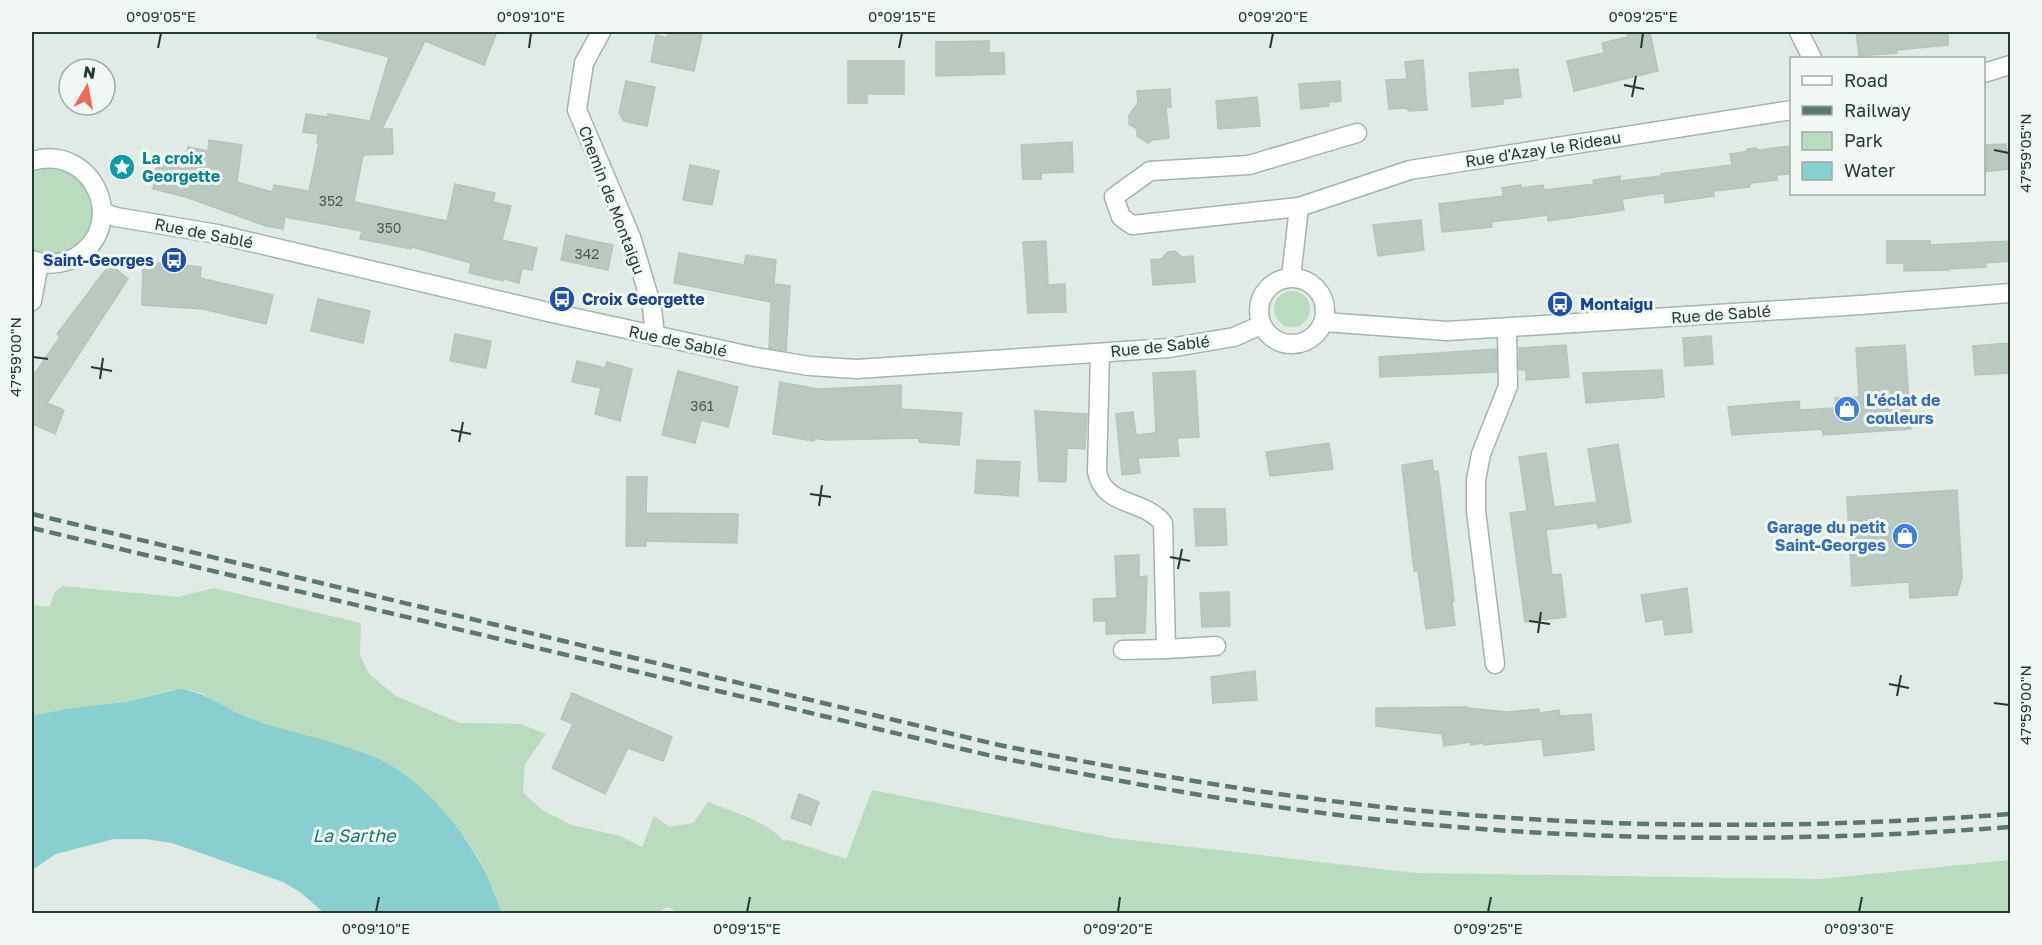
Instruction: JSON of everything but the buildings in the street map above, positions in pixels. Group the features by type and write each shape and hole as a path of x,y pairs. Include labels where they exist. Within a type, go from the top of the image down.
{"main road":[{"name":"Chemin de Montaigu","path":"601,32 584,63 577,110 631,237 652,307 655,336"},
{"path":"1799,32 1812,57"},
{"path":"1985,72 2010,65"},
{"name":"Rue d'Azay le Rideau","path":"1357,133 1248,165 1150,171 1114,198 1121,218 1132,225 1299,207 1410,170 1790,110"},
{"path":"32,162 50,158 66,161 81,168 93,180 100,195 102,212 97,234 83,252 69,260 54,264 35,262 32,300"},
{"path":"1291,277 1299,207"},
{"name":"Rue de Sablé","path":"102,212 116,217 217,234 655,336 809,366 857,369 1169,348 1234,337 1261,325"},
{"path":"1301,278 1311,283 1324,300 1326,311 1324,322 1310,339 1299,344 1277,341 1261,325 1258,314 1259,303 1263,293 1270,285 1280,279 1301,278"},
{"name":"Rue de Sablé","path":"1324,322 1447,331 2010,293"},
{"path":"1495,664 1476,511 1476,480 1481,454 1508,386 1507,328"},
{"path":"1100,353 1097,472 1100,483 1107,493 1157,515 1163,523 1166,649"},
{"path":"1123,650 1216,646"}],"green space":[{"path":"46,168 71,175 86,188 92,205 90,223 82,239 69,251 52,256 32,251 32,171"},
{"path":"1292,291 1304,297 1310,309 1304,321 1292,327 1280,321 1274,309 1280,297"},
{"path":"62,586 178,597 214,588 361,623 360,655 369,674 396,696 460,723 521,724 546,734 525,764 523,793 544,811 572,825 620,836 642,847 654,816 670,827 693,823 708,802 760,823 784,842 785,839 846,859 872,790 1113,838 1416,873 1821,879 2010,860 2010,913 683,914 667,907 658,912 661,914 502,913 480,861 466,839 427,793 278,728 240,715 201,693 172,690 125,702 64,709 32,716 32,605 50,607 54,593"}],"water":[{"name":"La Sarthe","path":"179,689 202,695 263,723 362,752 407,776 447,815 469,844 485,872 502,913 324,913 300,892 283,882 172,843 145,839 114,839 56,854 32,870 32,716 64,709 125,702"}],"railway":[{"path":"32,514 999,745 1123,769 1248,789 1416,810 1585,822 1756,825 2010,814"},
{"path":"32,528 996,757 1246,802 1415,823 1584,835 1755,838 2010,827"}],"place":[{"name":"La croix Georgette","path":"122,167"},
{"name":"Saint-Georges","path":"174,260"},
{"name":"Croix Georgette","path":"562,299"},
{"name":"Montaigu","path":"1560,304"},
{"name":"L'éclat de couleurs","path":"1847,409"},
{"name":"Garage du petit Saint-Georges","path":"1905,536"}]}
